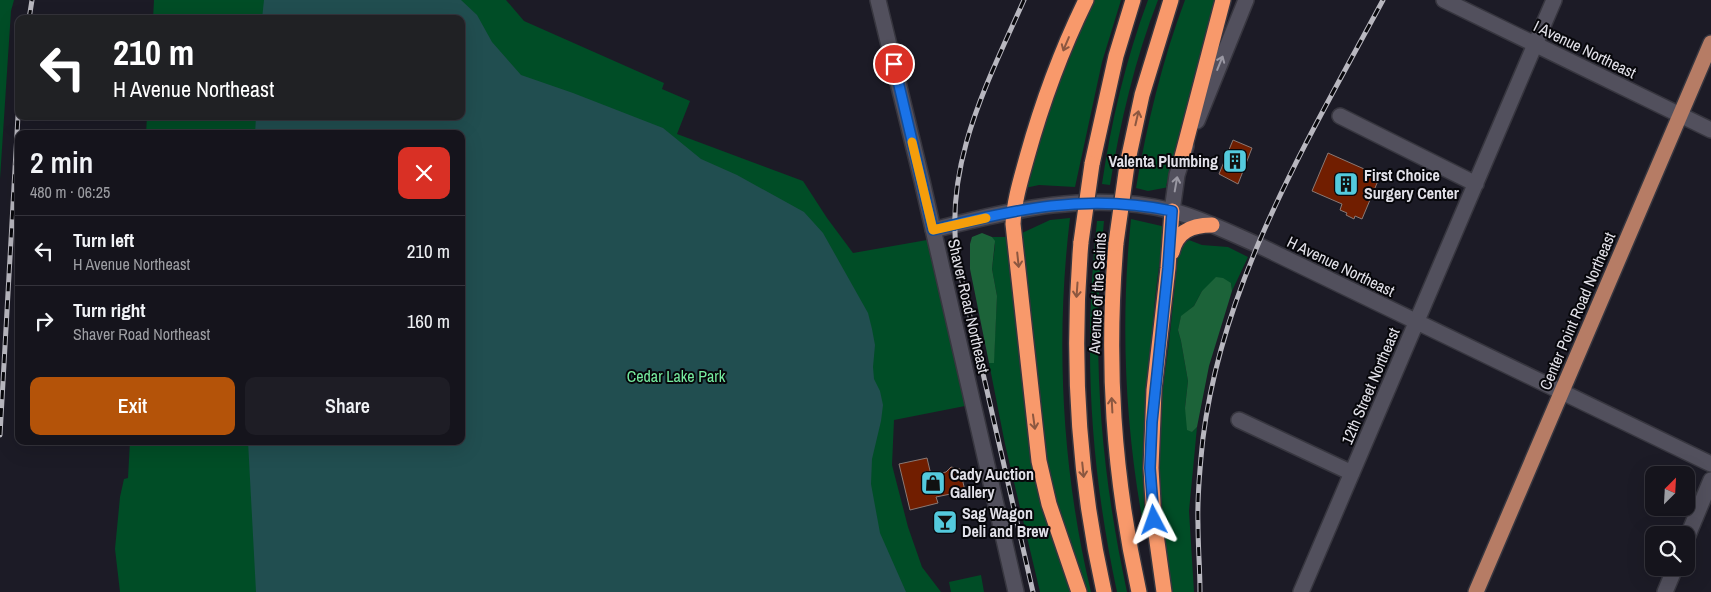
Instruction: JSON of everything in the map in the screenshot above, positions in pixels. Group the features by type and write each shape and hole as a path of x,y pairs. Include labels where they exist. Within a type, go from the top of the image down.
{"highway":[{"path":"1079,592 1049,504 1040,461 1033,414 1014,233 1014,212 1039,114 1053,74 1086,0"},
{"name":"Avenue of the Saints","path":"1104,592 1091,528 1079,430 1076,345 1081,242 1092,164 1116,56 1134,0"},
{"name":"Avenue of the Saints","path":"1139,592 1125,520 1114,429 1110,343 1116,243 1127,165 1142,95 1171,0"},
{"path":"1182,157 1223,0"},
{"path":"1164,592 1154,520 1150,468 1154,390 1168,268 1172,211"},
{"path":"1168,268 1175,241 1182,232 1194,227 1212,225"}],"main road":[{"name":"Center Point Road Northeast","path":"1476,592 1711,43"}],"street":[{"name":"Shaver Road Northeast","path":"878,0 1016,592"},
{"path":"1172,211 1182,157 1246,0"},
{"name":"I Avenue Northeast","path":"1444,0 1711,130"},
{"name":"12th Street Northeast","path":"1301,592 1554,0"},
{"path":"1340,116 1476,184"},
{"name":"H Avenue Northeast","path":"933,230 1054,204 1087,202 1128,204 1172,211 1212,225 1711,464"},
{"path":"1239,420 1352,473"},
{"path":"1692,526 1711,480"},
{"path":"1665,592 1672,576"}],"green space":[{"path":"0,0 14,0 11,11 0,179"},
{"name":"Cedar Lake Park","path":"154,0 506,0 524,21 664,83 662,89 690,101 677,134 803,181 853,253 927,240 965,406 894,420 892,465 908,527 922,567 941,592 120,592 115,549 120,497 124,479 128,478 130,445 465,445 465,130 146,130 147,120 465,120 465,15 153,15"},
{"path":"1092,0 1121,0 1102,62 1075,187 1039,185 1025,188 1046,111"},
{"path":"1148,0 1158,0 1142,45 1129,91 1110,185 1102,184 1120,91"},
{"path":"1185,0 1217,0 1166,186 1169,187 1148,191 1136,188 1140,164 1162,69"},
{"path":"1070,218 1065,264 1063,311 1064,406 1073,500 1091,592 1085,592 1055,500 1045,456 1022,233 1050,220"},
{"path":"1131,219 1166,227 1159,265 1152,341 1149,418 1149,534 1145,534 1138,495 1126,377 1126,298"},
{"path":"1097,221 1104,221 1098,315 1100,408 1110,499 1127,592 1117,592 1108,545 1095,453 1090,361 1090,315"},
{"path":"982,233 992,237 995,241 992,269 997,296 994,363 989,363 970,269 970,244 972,237"},
{"path":"992,237 1007,237 1010,242 1015,304 1072,592 1040,592 1005,444 989,363 992,363 994,355 997,296 992,269 995,245"},
{"path":"1189,240 1202,245 1228,247 1248,257 1232,291 1231,283 1202,291 1194,306 1181,317 1178,330 1188,381 1185,408 1192,432 1197,427 1189,511 1194,592 1171,592 1160,515 1158,450 1161,402 1178,255 1181,246"},
{"path":"1216,277 1223,278 1231,283 1232,291 1209,366 1197,427 1192,432 1187,430 1185,408 1188,381 1178,330 1181,316 1194,306 1202,291"},
{"path":"981,575 984,592 951,592 949,582"}],"shaded area":[{"name":"Cedar Lake Park","path":"264,0 461,0 477,15 492,42 521,75 663,128 701,159 737,175 804,212 823,233 868,313 875,345 874,379 880,391 883,405 872,459 871,484 880,533 906,592 256,592 248,445 465,445 465,130 255,130 256,120 465,120 465,15 262,15"}],"building":[{"name":"Valenta Plumbing","path":"1233,140 1252,148 1238,184 1219,174"},
{"name":"First Choice Surgery Center","path":"1328,153 1380,176 1362,219 1355,216 1354,219 1346,215 1347,213 1340,210 1342,204 1312,191"},
{"name":"Cady Auction Gallery","path":"927,458 931,475 946,472 951,467 960,469 965,491 936,497 938,503 910,510 899,464"}],"railway":[{"path":"30,15 32,0"},
{"path":"1024,0 995,64 971,128 956,194 955,228 958,264 1033,592"},
{"path":"1200,592 1198,502 1203,438 1213,379 1229,322 1249,266 1273,211 1326,104 1383,0"},
{"path":"17,130 18,120"},
{"path":"0,435 15,169"}],"slow traffic":[{"path":"912,142 933,230 986,218"}],"place":[{"name":"Valenta Plumbing","path":"1235,161"},
{"name":"First Choice Surgery Center","path":"1346,184"},
{"name":"Cady Auction Gallery","path":"933,483"},
{"name":"Sag Wagon Deli and Brew","path":"945,522"}],"route":[{"path":"894,64 933,230 1054,204 1087,202 1128,204 1144,205 1172,211 1152,422 1150,468 1154,520"}]}
